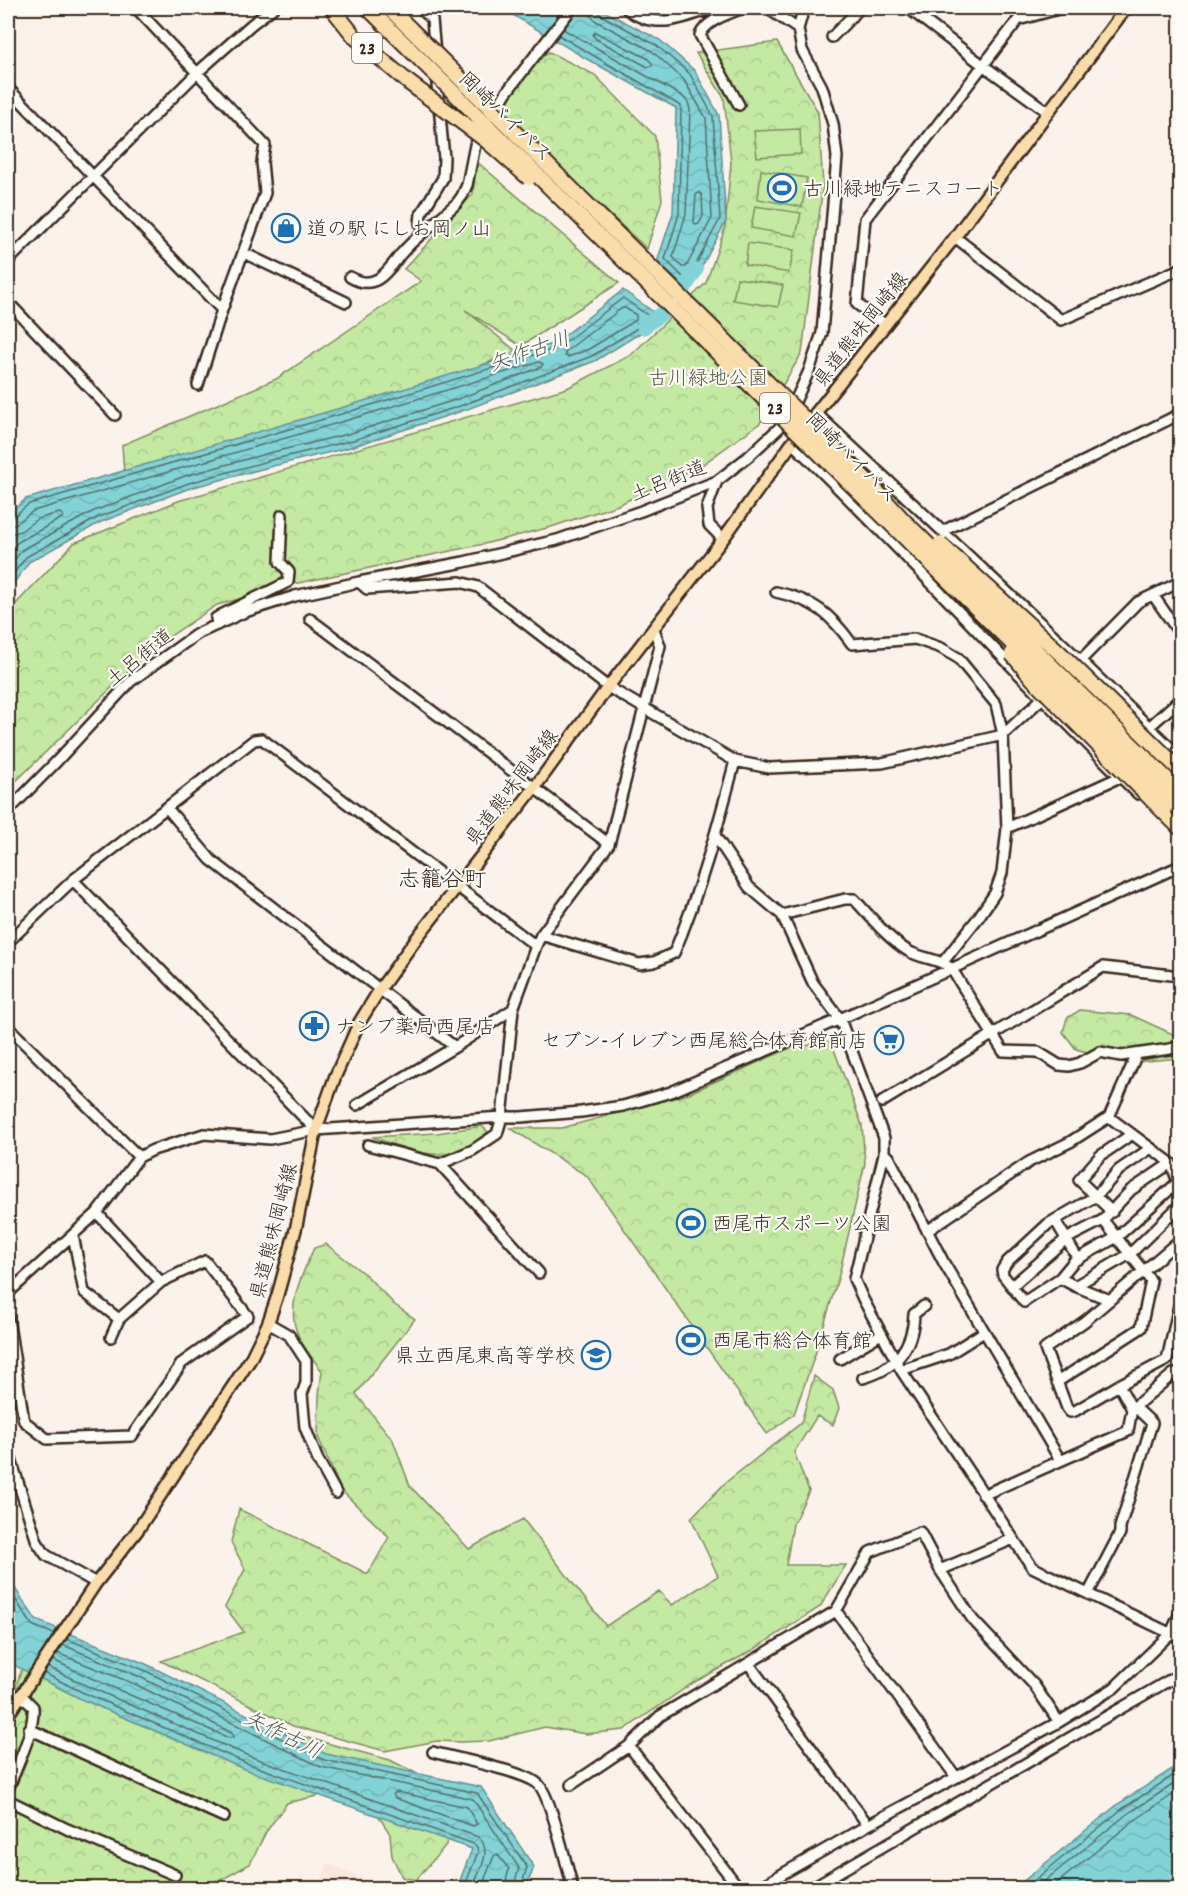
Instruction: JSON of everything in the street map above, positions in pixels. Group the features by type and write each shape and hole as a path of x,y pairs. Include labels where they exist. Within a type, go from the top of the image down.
{"highway":[{"name":"23","path":"332,8 355,37 408,82 488,141 607,249 614,250"},
{"name":"岡崎バイパス","path":"368,8 1180,809"},
{"name":"岡崎バイパス","path":"389,8 852,466 905,522 1180,792"},
{"name":"23","path":"905,522 935,539 1061,654 1180,770"},
{"name":"23","path":"922,555 928,566 980,619 1033,679 1180,829"}],"main road":[{"name":"県道熊味岡崎線","path":"8,1715 96,1583 136,1531 249,1360 268,1323 278,1297 296,1228 316,1130 335,1077 359,1023 380,989 723,539 792,443 955,237 1126,8"}],"street":[{"path":"136,8 266,145 262,162 265,193 222,310 198,385"},
{"path":"252,24 262,8"},
{"path":"8,261 198,72 273,8"},
{"path":"420,8 432,20 444,158 443,178 421,214 420,224 424,232"},
{"path":"350,277 357,282 368,282 385,275 399,256 457,203 467,185 475,145 506,93 572,8"},
{"path":"626,8 656,22 683,19 712,8"},
{"path":"739,105 700,35 703,28 743,8"},
{"path":"767,8 798,29 803,8"},
{"path":"780,17 791,17 803,8"},
{"path":"832,38 860,8"},
{"path":"908,8 1048,112"},
{"path":"886,325 857,304 865,219 1018,20 1062,8"},
{"name":"土呂街道","path":"8,811 131,681 196,634 245,612 295,596 464,562 556,540 641,511 717,481 750,456 779,428 809,371 822,333 837,157 833,124 822,87 802,50 798,29"},
{"path":"8,88 222,310"},
{"path":"955,237 1061,321 1180,269"},
{"path":"244,253 346,302"},
{"path":"8,302 115,415"},
{"path":"817,414 1080,660 1180,758"},
{"path":"943,531 1180,414"},
{"path":"792,443 937,588 1120,777 1171,826 1180,829"},
{"path":"717,481 707,508 709,525 723,539"},
{"path":"217,625 216,618 288,582 289,572 280,562 282,515"},
{"path":"359,582 367,588 460,582 478,586 608,687 735,761 769,768 882,763 1003,735 1138,602 1180,582"},
{"path":"776,592 795,596 814,604 836,622 852,644 915,639 941,648 958,658 996,704 1003,735 1007,828 1002,873 995,892 978,918 943,962"},
{"path":"1153,595 1180,634"},
{"path":"310,619 609,844"},
{"path":"440,1164 473,1150 497,1134 502,1117 513,1009 542,935 609,844 660,645 654,629"},
{"path":"1149,727 1180,701"},
{"path":"8,942 73,880 254,740 262,739 536,946"},
{"path":"542,935 639,964 654,962 674,953 716,837 735,761"},
{"path":"1007,828 1120,777"},
{"path":"166,808 211,860 455,1047"},
{"path":"716,837 748,887 782,915 813,983 840,1019 884,1138 884,1154 854,1279 901,1370 1032,1567 1180,1638"},
{"path":"8,1293 97,1213 139,1157 153,1150 204,1134 270,1139 316,1130 521,1117 623,1106 661,1095 840,1019 1180,866"},
{"path":"73,880 316,1130"},
{"path":"782,915 844,898 854,899 895,942 911,953 943,962 951,969 1003,1051 1038,1052 1059,1065 1069,1066 1100,1052 1121,1056 1180,1046"},
{"path":"882,1102 1103,967 1180,976"},
{"path":"357,1105 455,1047 513,1009"},
{"path":"8,1027 139,1157"},
{"path":"927,1231 1029,1162 1070,1142 1109,1117 1137,1054"},
{"path":"1109,1117 1151,1148 1171,1163 1179,1184 1117,1237 1074,1261 1060,1278 1024,1302 1003,1275 1002,1270 1007,1262 1048,1224 1096,1196 1119,1170 1151,1148"},
{"path":"1112,1212 1079,1180 1100,1156 1132,1134"},
{"path":"368,1145 440,1164 539,1273"},
{"path":"884,1154 890,1157 944,1263 1060,1460"},
{"path":"1012,1286 1066,1239 1103,1220 1131,1190 1171,1163"},
{"path":"1075,1286 1130,1254 1180,1204"},
{"path":"97,1213 162,1282"},
{"path":"1055,1220 1078,1259"},
{"path":"1057,1382 1142,1328 1151,1281 1103,1220"},
{"path":"73,1235 84,1292 119,1319"},
{"path":"1180,1240 1085,1321 1045,1349 1070,1412 1167,1360 1180,1301"},
{"path":"8,1318 24,1421 47,1439 132,1436 182,1363 248,1316 205,1261 162,1282 119,1319 111,1337"},
{"path":"1060,1278 1110,1300"},
{"path":"863,1378 876,1374 896,1361 905,1351 914,1325 914,1314 924,1306"},
{"path":"268,1323 289,1335 306,1361 306,1383 302,1394 305,1427 317,1458 336,1493"},
{"path":"901,1370 950,1354 984,1332"},
{"path":"840,1359 881,1334"},
{"path":"982,1495 1128,1431 1133,1408 1173,1374 1180,1374"},
{"path":"1088,1594 1120,1533 1152,1423 1133,1408 1119,1385"},
{"path":"8,1450 37,1542 46,1555 96,1583"},
{"path":"572,1785 629,1746 660,1716 836,1611 870,1552 920,1532 940,1570 973,1620 1035,1685 1059,1722"},
{"path":"940,1570 1013,1539"},
{"path":"836,1611 956,1777"},
{"path":"758,1888 868,1825 1059,1722 1114,1688 1171,1633 1180,1612"},
{"path":"749,1664 868,1825"},
{"path":"811,1888 1180,1674"},
{"path":"8,1790 26,1744 34,1714 33,1707 21,1695"},
{"path":"30,1729 224,1817"},
{"path":"629,1746 739,1888"},
{"path":"432,1752 516,1773 538,1784 548,1801 573,1888"},
{"path":"8,1800 67,1829 175,1875"}],"shaded area":[{"path":"328,1863 384,1888 318,1888"}],"green space":[{"name":"古川緑地公園","path":"777,42 818,112 823,185 802,353 760,423 703,464 618,505 551,527 484,544 298,583 217,605 151,649 8,789 8,612 74,543 178,501 567,388 631,355 706,283 725,228 731,162 724,98 696,53"},
{"path":"549,52 595,75 655,136 662,200 647,249 499,111 521,78"},
{"name":"古川緑地テニスコート","path":"800,129 801,154 757,157 754,131"},
{"path":"476,161 619,283 521,346 465,310 516,351 363,415 124,473 122,445 276,379 421,281 404,269 473,194"},
{"name":"古川緑地テニスコート","path":"761,170 807,178 802,207 758,199"},
{"name":"古川緑地テニスコート","path":"755,206 801,213 796,236 751,228"},
{"name":"古川緑地テニスコート","path":"748,243 794,250 789,273 745,265"},
{"path":"737,278 783,285 778,307 733,300"},
{"path":"1080,1010 1131,1015 1175,1035 1180,1048 1180,1058 1125,1063 1076,1049 1063,1032 1067,1018"},
{"path":"831,1041 862,1125 865,1163 839,1275 815,1355 794,1414 767,1434 587,1176 510,1128 562,1128 685,1095 788,1049"},
{"path":"482,1126 488,1132 471,1145 450,1154 427,1154 372,1137 437,1133"},
{"path":"326,1244 367,1276 395,1305 415,1319 356,1394 393,1440 410,1486 469,1549 523,1519 606,1626 659,1591 672,1605 718,1576 691,1518 725,1483 801,1423 814,1376 833,1390 839,1408 833,1425 817,1416 794,1452 809,1491 793,1524 786,1565 846,1565 820,1607 753,1650 693,1683 624,1730 586,1734 545,1727 489,1741 437,1741 385,1751 293,1726 161,1661 244,1632 225,1607 245,1569 231,1542 239,1509 368,1574 389,1537 341,1490 318,1437 322,1371 299,1337 293,1311 297,1289 314,1248"},
{"path":"27,1654 225,1716 390,1760 422,1776 450,1817 446,1845 416,1880 402,1877 392,1856 390,1834 368,1799 330,1793 287,1803 266,1832 250,1864 223,1879 194,1887 8,1888 8,1709"}],"water":[{"path":"501,8 598,8 660,40 695,71 719,115 726,221 689,291 657,262 673,213 676,108"},
{"path":"623,290 663,319 595,361 462,411 351,447 190,488 101,522 29,562 8,591 8,514 26,499 555,343"},
{"path":"8,1578 36,1620 146,1664 326,1754 481,1787 534,1867 526,1888 457,1888 472,1849 244,1769 81,1699 8,1662"},
{"path":"1180,1764 1180,1888 1015,1888 1118,1804"}],"waterway":[{"name":"矢作古川","path":"644,327 675,303 696,270"}],"place":[{"name":"古川緑地テニスコート","path":"782,188"},
{"name":"道の駅 にしお岡ノ山","path":"286,228"},
{"name":"ナンブ薬局西尾店","path":"314,1026"},
{"name":"セブン−イレブン西尾総合体育館前店","path":"889,1040"},
{"name":"西尾市スポーツ公園","path":"691,1223"},
{"name":"西尾市総合体育館","path":"691,1340"},
{"name":"県立西尾東高等学校","path":"596,1355"}],"district":[{"name":"志籠谷町","path":"442,878"}]}
